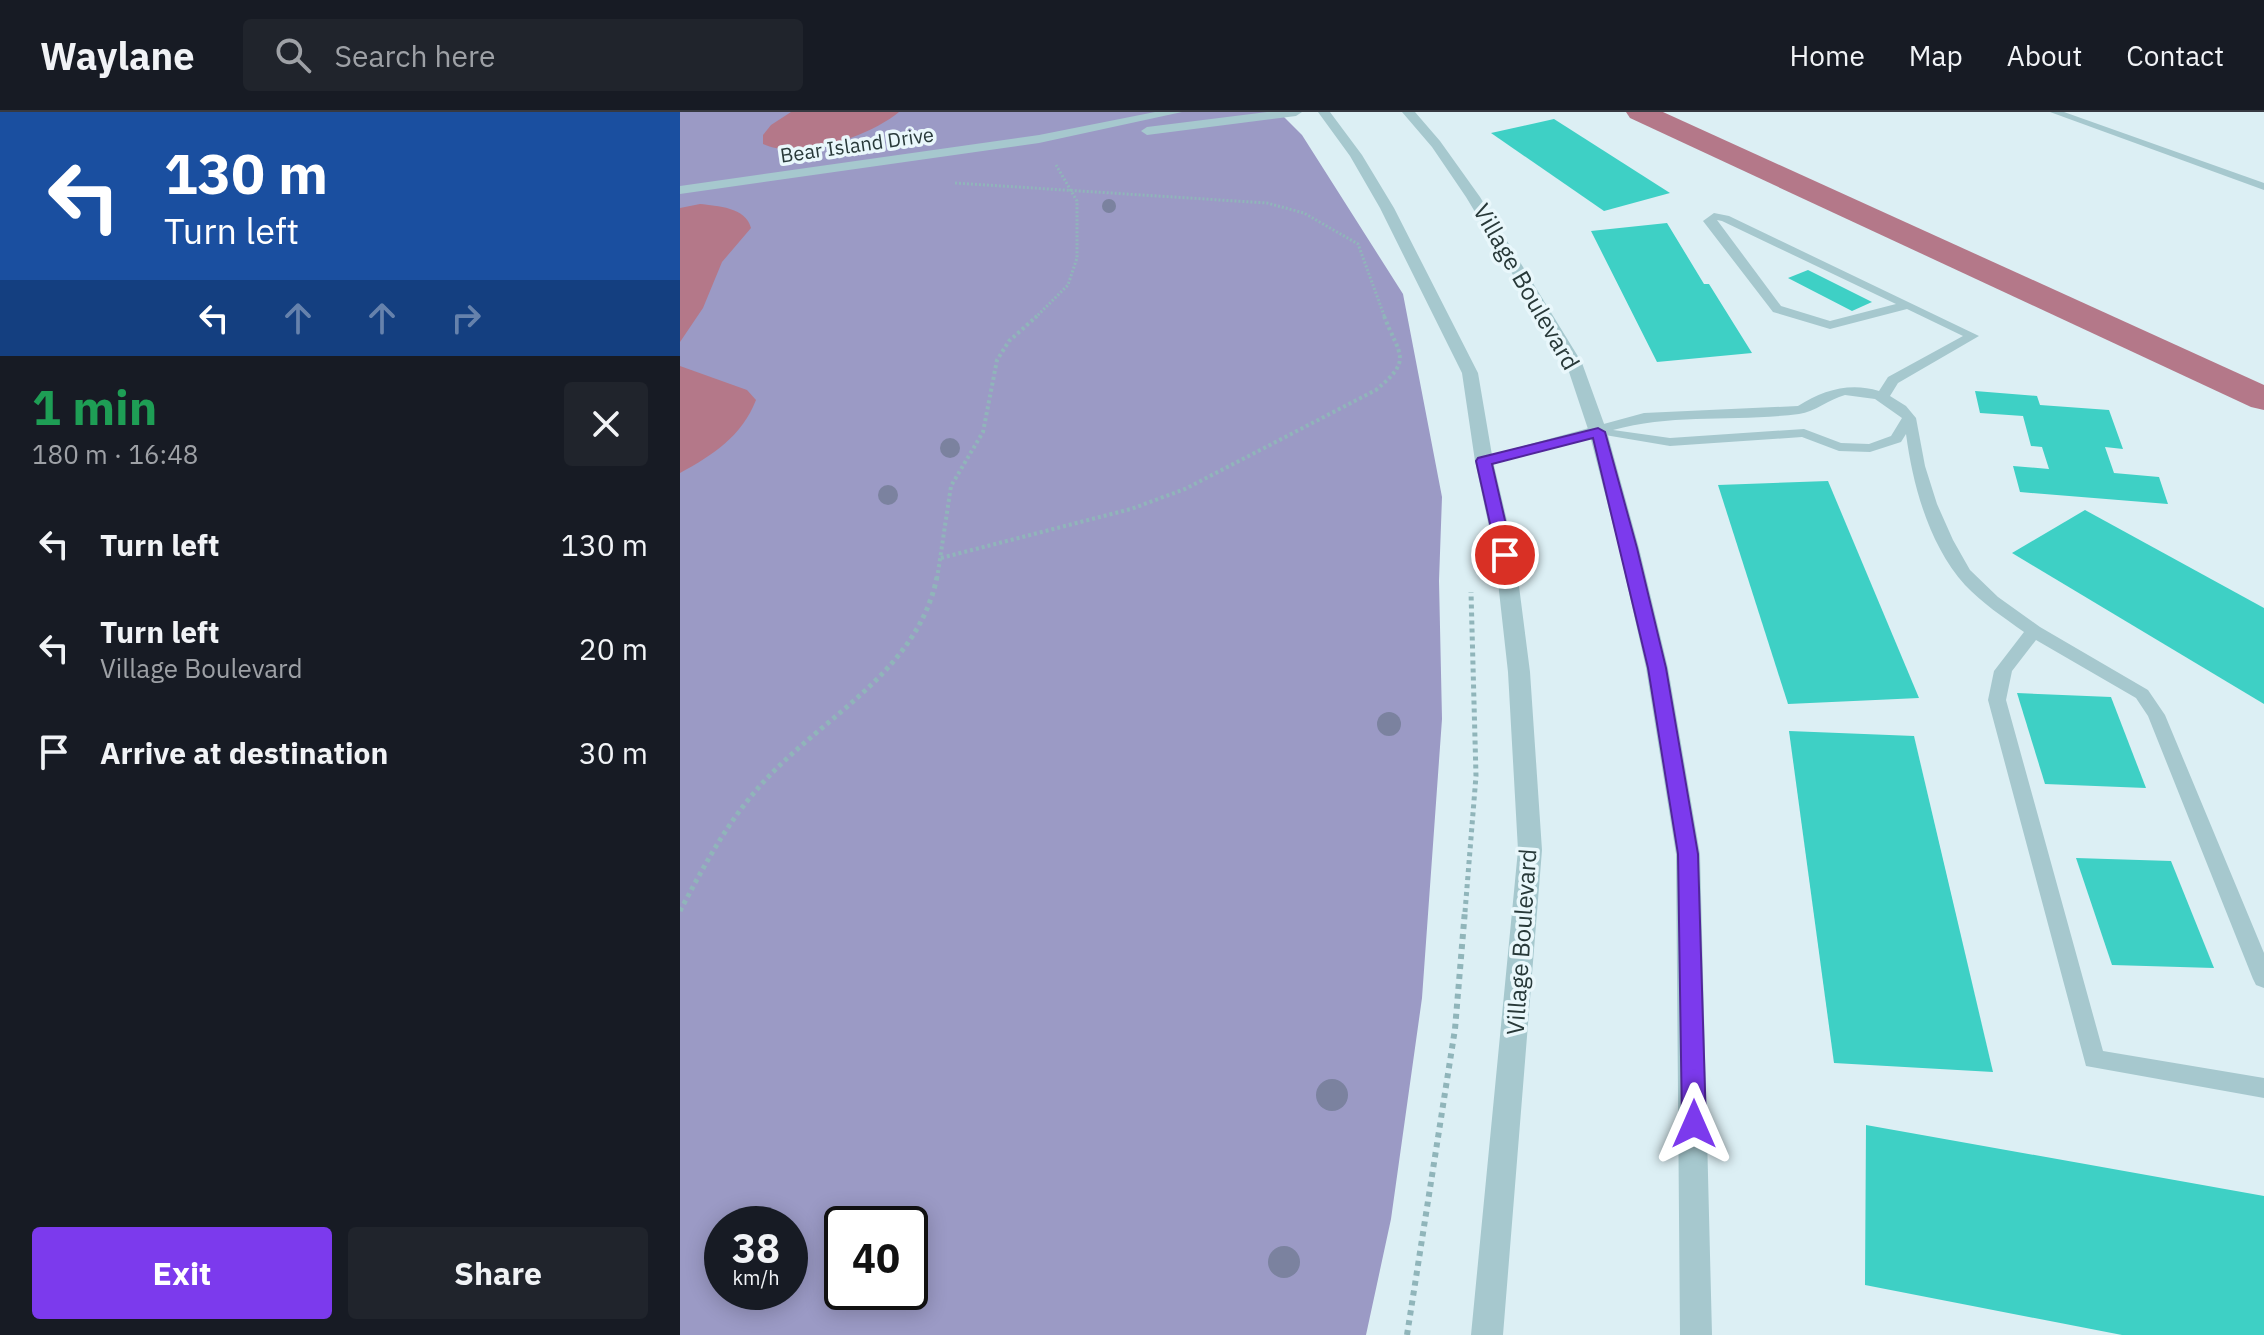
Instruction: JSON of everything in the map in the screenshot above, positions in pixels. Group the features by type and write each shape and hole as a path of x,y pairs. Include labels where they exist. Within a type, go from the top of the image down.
{"street":[{"name":"Bear Island Drive","path":"680,190 1039,139 1176,112"},
{"name":"Bear Island Drive","path":"1039,139 1071,141 1296,112"},
{"name":"Village Boulevard","path":"1324,112 1356,155 1387,208 1470,373 1484,461 1505,555 1519,672 1530,850 1487,1335"},
{"name":"Village Boulevard","path":"1408,112 1436,144 1473,197 1574,363 1598,432 1629,548 1657,668 1688,854 1696,1335"}],"lane":[{"path":"2055,112 2264,187"},
{"path":"1883,396 1893,380 1973,336 1908,305 1725,218 1714,216 1709,221 1777,309 1830,325 1908,305"},
{"path":"1484,461 1644,417 1801,410 1817,398 1836,391 1860,390 1883,396 1909,418 1918,469 1944,540 1979,591 2034,631 2142,694 2156,715 2264,979"},
{"path":"1801,410 1804,433"},
{"path":"1598,432 1670,442 1804,433 1839,447 1870,448 1896,439 1909,418"},
{"path":"2034,631 2003,669 1996,684 1997,700 2094,1059 2264,1088"}],"path":[{"path":"680,911 729,824 771,773 894,660 916,633 932,605 941,558 944,515 952,485 978,445 986,425 1000,353 1027,322 1062,295 1075,272 1078,205 1073,191 1039,139"},
{"path":"941,558 1102,517 1185,489 1376,390 1399,371 1401,361 1365,258 1350,237 1304,213 1267,203 942,182"},
{"path":"1407,1335 1455,1029 1476,776 1471,589"}],"shaded area":[{"path":"680,112 1279,112 1302,135 1403,294 1442,497 1439,581 1442,719 1422,998 1391,1219 1366,1335 680,1335"},
{"path":"791,112 899,112 871,130 814,148 795,150 763,144 763,135 771,125"},
{"path":"700,204 737,212 751,228 722,262 703,308 680,342 680,208"},
{"path":"680,366 747,390 756,400 735,434 704,459 680,473"}],"building":[{"path":"1554,119 1670,193 1604,211 1491,133"},
{"path":"1667,223 1704,284 1709,284 1752,353 1657,362 1591,231"},
{"path":"1808,270 1872,302 1852,311 1788,278"},
{"path":"1975,391 2037,396 2040,405 2109,410 2123,449 2105,447 2114,473 2159,477 2168,504 2020,492 2013,466 2049,469 2042,447 2031,446 2023,416 1980,413"},
{"path":"1828,481 1919,698 1788,704 1718,485"},
{"path":"2085,510 2264,608 2264,704 2012,553"},
{"path":"2017,693 2111,697 2146,788 2045,784"},
{"path":"1789,731 1914,736 1993,1072 1834,1063"},
{"path":"2076,858 2171,861 2214,968 2112,965"},
{"path":"1866,1125 2264,1196 2264,1335 2122,1335 1865,1285"}],"waterway":[{"path":"1640,112 2264,399"}],"route":[{"path":"1505,555 1484,461 1598,432 1657,668 1688,854 1694,1124"}]}
